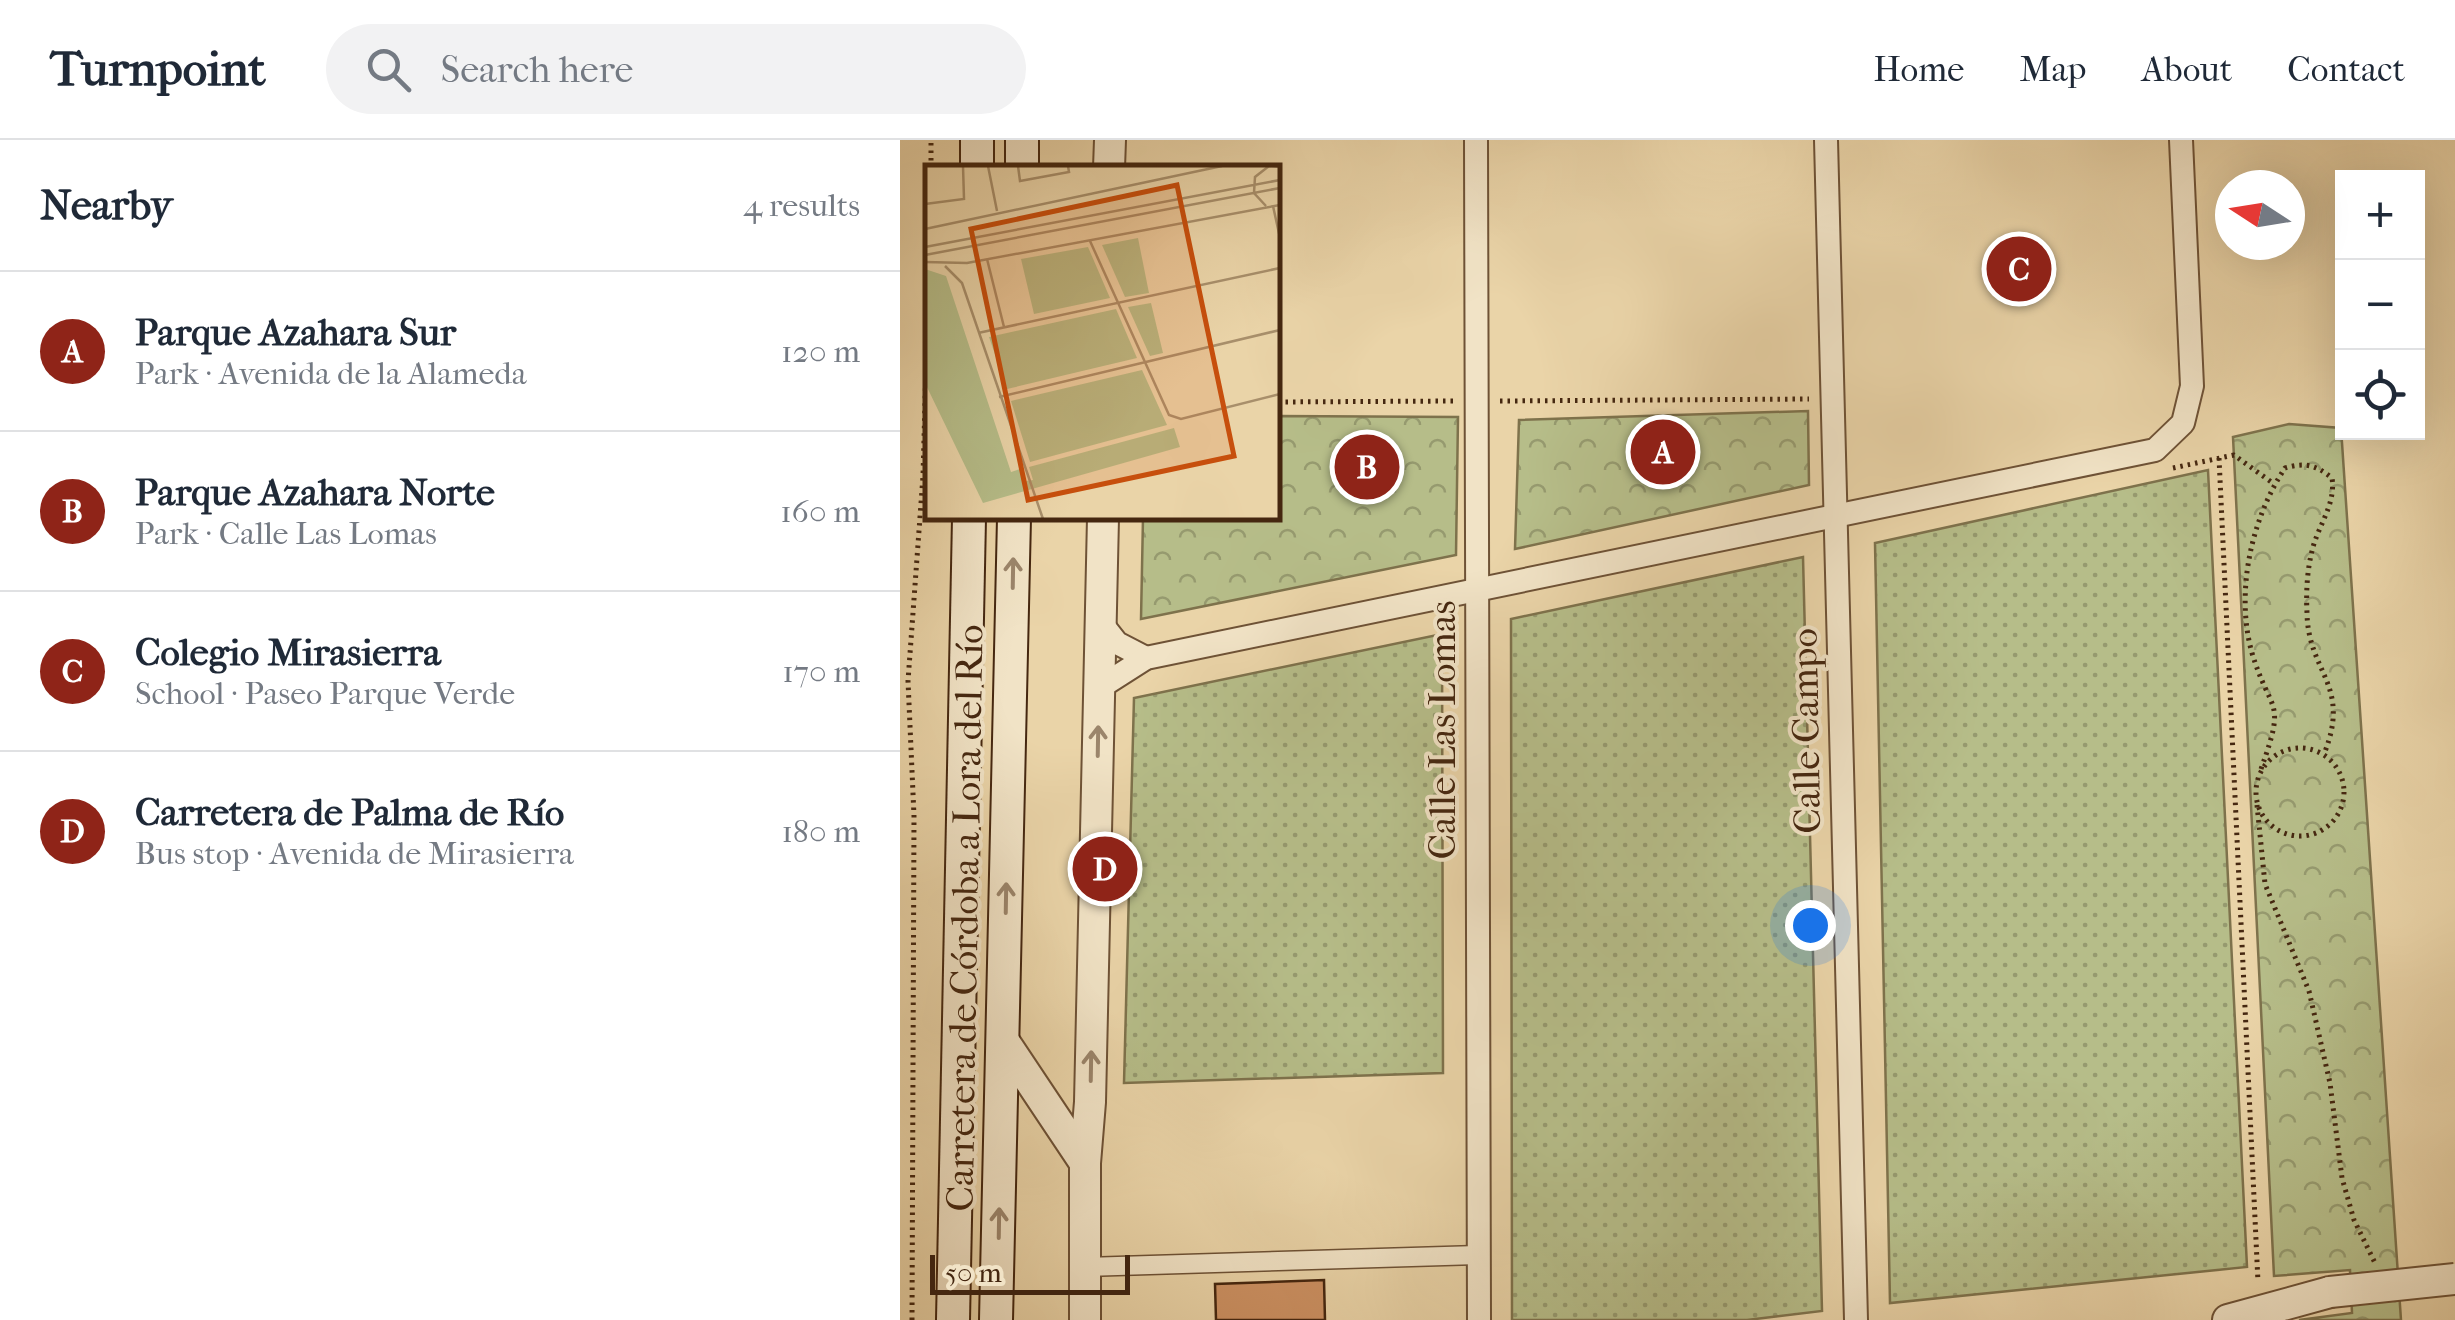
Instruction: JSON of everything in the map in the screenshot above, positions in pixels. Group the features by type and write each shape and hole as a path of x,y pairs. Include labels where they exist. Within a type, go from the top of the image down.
{"main road":[{"path":"976,165 977,140"},
{"name":"Carretera de Córdoba a Lora del Río","path":"953,1320 968,520"},
{"name":"Carretera de Córdoba a Lora del Río","path":"996,1320 1014,520"}],"street":[{"path":"1109,165 1110,140"},
{"name":"Calle Las Lomas","path":"1476,140 1479,1320"},
{"name":"Calle Campo","path":"1826,140 1856,1320"},
{"path":"1099,688 1146,658 2156,450 2183,423 2192,386 2180,140"},
{"path":"1084,1320 1103,520"},
{"path":"1102,624 1117,643 1146,658"},
{"path":"1004,1040 1085,1163"},
{"path":"1085,1267 1478,1255"},
{"path":"2228,1320 2330,1292 2455,1279"}],"path":[{"path":"930,165 931,140"},
{"path":"1280,402 1833,398"},
{"path":"912,1320 914,816 908,681 925,402"},
{"path":"2170,468 2234,454 2274,484"},
{"path":"2219,458 2258,1282"},
{"path":"2324,754 2333,730 2335,699 2312,647 2306,584 2312,549 2334,494 2332,478 2318,467 2301,463 2285,468 2274,484 2250,549 2246,585 2251,650 2278,715 2261,769 2257,805 2265,884 2309,990 2330,1083 2342,1178 2354,1220 2380,1276"},
{"path":"2257,805 2268,824 2286,834 2308,836 2327,827 2340,810 2344,790 2338,769 2324,754 2289,748 2261,769"}],"green space":[{"path":"1808,411 1809,485 1515,549 1519,420"},
{"path":"1280,416 1458,417 1456,555 1141,619 1143,520 1280,520"},
{"path":"2289,424 2335,428 2335,440 2342,440 2401,1320 2299,1320 2352,1313 2350,1270 2274,1276 2233,437"},
{"path":"2208,470 2247,1267 1890,1303 1875,543"},
{"path":"1803,557 1822,1311 1747,1320 1512,1320 1511,619"},
{"path":"1442,634 1443,1073 1124,1083 1134,698"}],"building":[{"path":"1324,1280 1325,1320 1216,1320 1215,1284"}],"place":[{"name":"Colegio Mirasierra","path":"2019,269"},
{"name":"Parque Azahara Sur","path":"1663,452"},
{"name":"Parque Azahara Norte","path":"1367,467"},
{"name":"Carretera de Palma de Río","path":"1105,869"}]}
